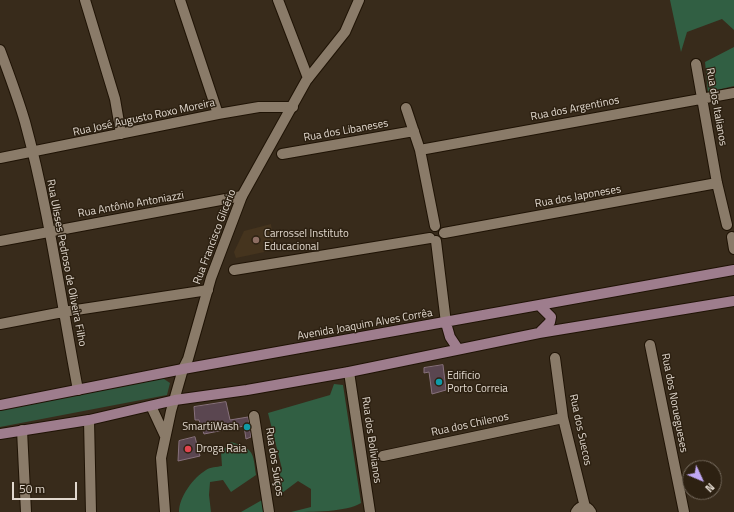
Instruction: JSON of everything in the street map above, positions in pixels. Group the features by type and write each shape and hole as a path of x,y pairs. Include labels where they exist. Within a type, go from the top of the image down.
{"main road":[{"name":"Avenida Joaquim Alves Corrêa","path":"0,405 183,369 446,323 734,270"},
{"path":"0,434 89,420 175,400 247,390 349,372 539,333 734,301"},
{"path":"539,333 550,322 551,317 540,306"},
{"path":"446,323 450,337 458,349"}],"street":[{"path":"85,0 115,99 121,134"},
{"path":"180,0 218,114"},
{"path":"278,0 308,78"},
{"name":"Rua Francisco Glicério","path":"164,512 161,458 165,436 183,369 188,359 222,245 242,196 308,78 345,32 359,0"},
{"name":"Rua Ulisses Pedroso de Oliveira Filho","path":"0,50 20,107 33,153 50,232 78,390"},
{"name":"Rua dos Italianos","path":"696,64 717,183 727,225"},
{"name":"Rua dos Argentinos","path":"420,150 734,93"},
{"name":"Rua José Augusto Roxo Moreira","path":"0,158 33,153 218,114 259,107 293,107"},
{"path":"406,108 420,150 435,226"},
{"name":"Rua dos Libaneses","path":"282,154 414,131"},
{"name":"Rua dos Japoneses","path":"444,234 717,183"},
{"name":"Rua Antônio Antoniazzi","path":"0,241 242,196"},
{"path":"234,270 440,240 444,234 440,227 435,226"},
{"path":"435,226 429,231 433,240 446,323"},
{"path":"732,237 734,249"},
{"path":"0,324 63,312 208,290"},
{"name":"Rua dos Noruegueses","path":"650,345 684,512"},
{"name":"Rua dos Suecos","path":"555,358 563,418 588,509"},
{"name":"Rua dos Bolivianos","path":"349,372 370,512"},
{"path":"152,406 165,436"},
{"name":"Rua dos Suíços","path":"254,416 269,512"},
{"name":"Rua dos Chilenos","path":"383,456 563,418"},
{"path":"89,420 91,512"},
{"path":"22,430 26,512"},
{"path":"576,512 580,507 588,509"}],"shaded area":[{"name":"Carrossel Instituto Educacional","path":"271,224 274,250 236,258 234,252 244,231"}],"green space":[{"path":"670,0 734,0 734,30 722,19 687,32 681,52"},
{"path":"734,47 734,86 708,92 705,62"},
{"path":"156,379 164,379 170,383 167,395 0,427 0,410"},
{"path":"334,384 343,385 361,503 338,510 291,512 311,507 311,489 298,481 282,493 274,488 282,469 268,413 330,395"},
{"path":"231,442 248,449 251,452 256,475 231,492 223,480 210,482 209,495 211,512 179,512 181,500 184,494 196,478 206,470 222,466 221,452"},
{"path":"262,500 264,512 241,512"}],"building":[{"name":"Edificio Porto Correia","path":"443,365 446,390 432,394 429,372 424,373 424,368"},
{"path":"226,402 230,420 248,417 251,437 246,439 244,426 204,434 199,420 195,420 194,407"},
{"name":"Droga Raia","path":"195,437 200,456 178,461 179,441"}],"place":[{"name":"Carrossel Instituto Educacional","path":"256,240"},
{"name":"Edificio Porto Correia","path":"439,382"},
{"name":"SmartiWash","path":"247,427"},
{"name":"Droga Raia","path":"188,449"}]}
